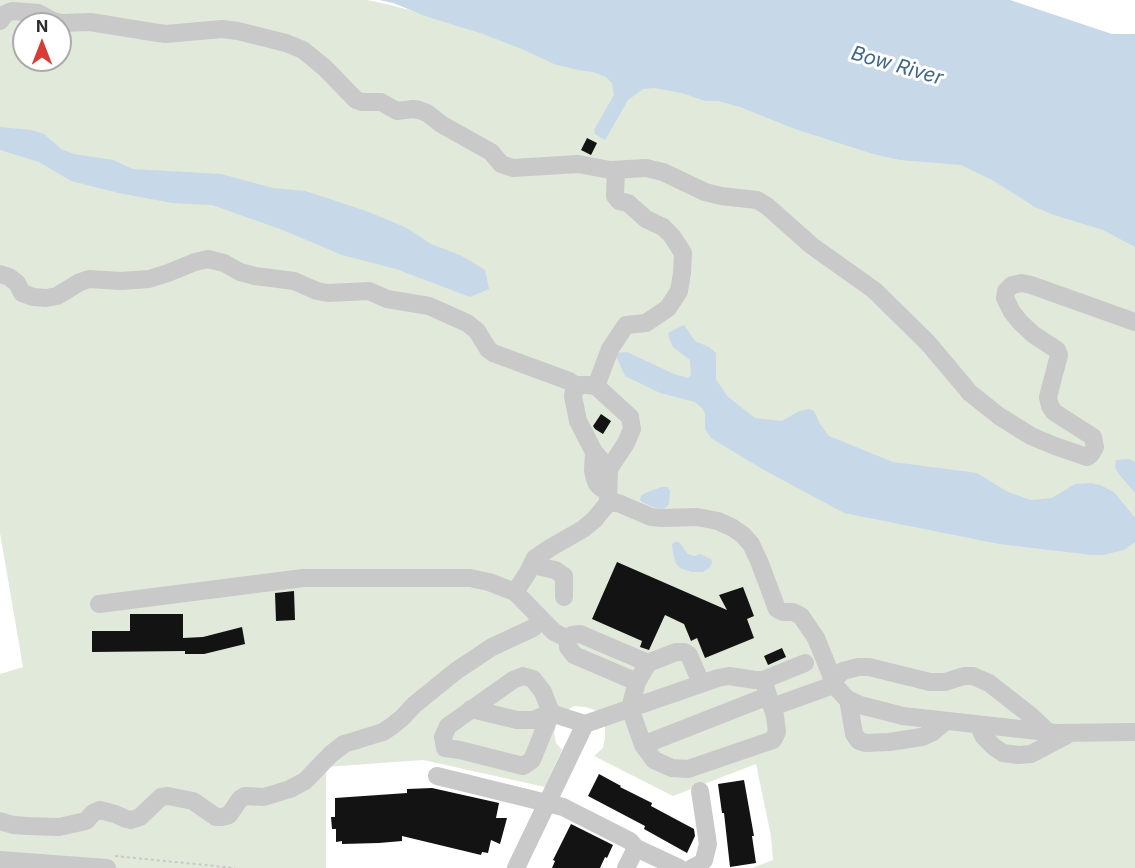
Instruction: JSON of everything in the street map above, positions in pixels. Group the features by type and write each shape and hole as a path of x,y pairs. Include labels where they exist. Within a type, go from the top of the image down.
{"street":[{"path":"0,21 5,14 12,11 38,14 62,23 90,22 166,34 222,29 238,31 286,43 303,50 325,68 356,100 381,102 397,111 419,110 427,113 441,124 491,152 501,164 513,168 578,164 616,170 646,168 663,172 705,192 757,200 812,246 874,290 928,343 970,393 999,416 1030,436 1087,457 1095,447 1093,437 1054,412 1050,406 1048,396 1059,356 1057,350 1034,335 1020,322 1005,297 1006,291 1012,285 1031,285 1135,322"},
{"path":"609,469 594,452 578,420 573,396 574,389 587,386 626,325 646,323 668,308 679,291 683,253 663,227 645,219 628,203 619,201 615,196 616,170"},
{"path":"0,274 17,283 22,292 33,297 45,298 57,296 89,279 122,281 149,279 208,259 224,263 240,272 294,281 316,291 328,293 369,291 393,301 429,306 472,327 493,353 587,386 630,417 632,429 609,469 608,496 583,530 535,558 514,592"},
{"path":"594,452 592,470 597,484 618,503 651,517 697,517 717,521 743,535 751,543 777,609 783,612 794,612 801,616 816,638 833,682 848,699 860,705 903,716 946,722 1048,732 1135,732"},
{"path":"532,565 555,570 564,576 564,597"},
{"path":"99,604 303,578 470,578 489,582 514,592 554,632 568,639"},
{"path":"0,821 13,825 59,827 86,821 93,813 100,810 131,820 140,817 161,797 168,796 193,801 216,817 229,815 245,796 264,797 290,789 305,781 344,744 383,732 456,671 492,647 532,628 541,619"},
{"path":"637,682 574,655 568,647 568,639 572,635 580,634 648,663"},
{"path":"471,709 517,720 533,720 551,713 585,724 630,708 701,683 729,676 755,680 768,694 777,732 773,740 688,770 672,768 654,760 643,745 630,708 637,682 648,663 676,652 684,652 689,655 701,683"},
{"path":"768,694 805,663"},
{"path":"643,745 768,694 828,687 843,671 858,667 869,667 930,682 945,682 964,676 973,676 989,682 1030,714 1048,732"},
{"path":"523,676 533,679 543,692 551,713 532,760 523,766 445,748 443,737 448,726 513,680 523,676"},
{"path":"848,699 854,734 859,741 866,743 922,737 946,722"},
{"path":"516,868 585,724"},
{"path":"978,725 984,737 994,747 1004,753 1018,755 1031,754 1070,733"},
{"path":"437,776 563,807 630,841 636,848 679,868"},
{"path":"692,868 704,860 708,844 700,791"},
{"path":"626,868 636,848"},
{"path":"0,860 107,868"}],"green space":[{"path":"0,0 367,0 386,4 972,156 1135,239 1135,868 752,868 773,860 771,836 756,764 673,796 594,756 603,748 605,722 595,710 574,706 564,712 557,723 554,733 556,743 562,750 545,787 423,760 326,767 326,868 0,868 0,674 23,667 0,533"}],"water":[{"name":"Bow River","path":"379,0 1010,0 1112,34 1135,34 1135,247 1103,230 1035,207 992,180 961,165 900,160 873,154 795,129 740,107 718,101 705,101 682,93 654,88 643,89 628,100 605,140 595,134 594,130 614,95 612,83 606,77 554,64 480,33"},
{"path":"0,127 31,130 44,134 61,149 74,154 113,160 133,169 221,174 273,188 305,191 336,201 407,228 431,244 460,255 485,270 489,289 470,297 396,269 342,255 280,229 212,205 172,203 71,181 39,162 0,150"},
{"path":"684,325 695,341 716,353 716,379 727,396 755,418 782,421 799,411 809,409 814,411 829,436 893,462 977,473 1008,492 1031,500 1052,498 1075,484 1100,485 1114,492 1135,518 1135,542 1124,550 1091,555 999,544 844,513 764,470 711,438 705,429 703,409 695,402 660,393 625,376 617,353 627,352 674,374 688,378 691,375 690,360 673,347 668,333"},
{"path":"1129,459 1135,462 1135,493 1115,467 1116,460"},
{"path":"662,487 670,490 669,504 663,509 640,500 645,493"},
{"path":"675,542 679,542 688,554 694,556 700,554 711,559 712,563 709,568 703,572 692,572 680,568 675,562 672,547"}],"building":[{"path":"587,138 597,143 591,155 581,150"},
{"path":"601,414 611,421 603,434 593,426"},
{"path":"617,562 727,610 719,595 743,587 754,616 747,619 754,638 705,658 697,638 691,641 684,624 665,615 649,650 640,647 642,641 592,619"},
{"path":"294,591 295,620 276,621 275,593"},
{"path":"130,614 183,614 183,638 203,637 242,627 245,644 204,654 185,654 185,651 92,652 92,631 130,631"},
{"path":"782,648 786,657 768,665 764,656"},
{"path":"599,774 694,829 695,836 687,853 644,829 645,826 588,796"},
{"path":"744,780 754,836 752,836 756,863 730,867 718,784"},
{"path":"432,788 499,803 496,818 507,818 500,844 491,840 488,853 482,852 481,855 402,836 402,841 342,844 342,841 336,842 336,829 332,829 331,817 335,817 335,798 407,793 407,789"},
{"path":"571,824 613,845 600,868 552,868 555,861 553,860"}]}
